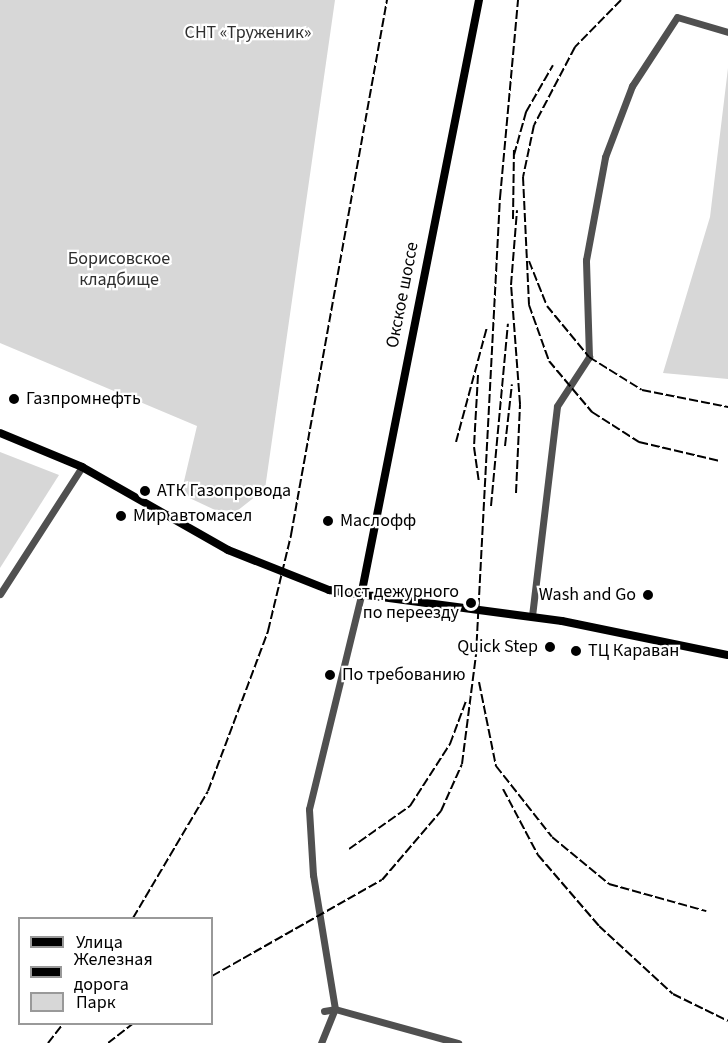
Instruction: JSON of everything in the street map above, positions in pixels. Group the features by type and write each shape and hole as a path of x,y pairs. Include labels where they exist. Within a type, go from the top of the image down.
{"main road":[{"name":"Окское шоссе","path":"361,596 478,0"},
{"path":"0,433 82,467 265,567 329,590 361,596 532,616 728,655"}],"street":[{"path":"532,616 556,406 590,357 586,260 605,157 632,86 677,17 728,32"},
{"path":"0,594 82,467"},
{"path":"321,1043 334,1009 313,875 309,808 361,596"},
{"path":"324,1011 334,1009 458,1043"}],"green space":[{"path":"0,0 335,0 265,489 237,511 215,510 181,494 197,426 0,343"},
{"path":"728,68 728,379 663,373 710,217"},
{"path":"0,452 59,475 0,568"}],"railway":[{"path":"134,917 208,791 268,631 291,535 387,0"},
{"path":"213,975 382,880 441,811 462,764 476,655 500,198 518,0"},
{"path":"621,0 575,47 534,125 523,177 529,305 549,361 592,412 639,442 720,461"},
{"path":"514,155 526,112 553,65"},
{"path":"513,219 514,147"},
{"path":"516,493 520,404 511,285 517,210"},
{"path":"529,261 547,306 589,357 642,390 728,407"},
{"path":"491,506 508,324"},
{"path":"456,442 487,327"},
{"path":"478,375 474,447 479,483"},
{"path":"505,446 512,384"},
{"path":"479,682 496,766 552,837 609,884 706,911"},
{"path":"349,849 410,806 450,744 466,701"},
{"path":"503,789 538,855 599,926 673,994 728,1021"},
{"path":"48,1043 62,1025"},
{"path":"108,1043 131,1025"}],"place":[{"name":"Газпромнефть","path":"14,399"},
{"name":"АТК Газопровода","path":"145,491"},
{"name":"Мир автомасел","path":"121,516"},
{"name":"Маслофф","path":"328,521"},
{"name":"Wash and Go","path":"648,595"},
{"name":"Пост дежурного по переезду","path":"471,603"},
{"name":"Quick Step","path":"550,647"},
{"name":"ТЦ Караван","path":"576,651"},
{"name":"По требованию","path":"330,675"}],"park label":[{"name":"СНТ «Труженик»","path":"248,33"},
{"name":"Борисовское кладбище","path":"119,270"}]}
